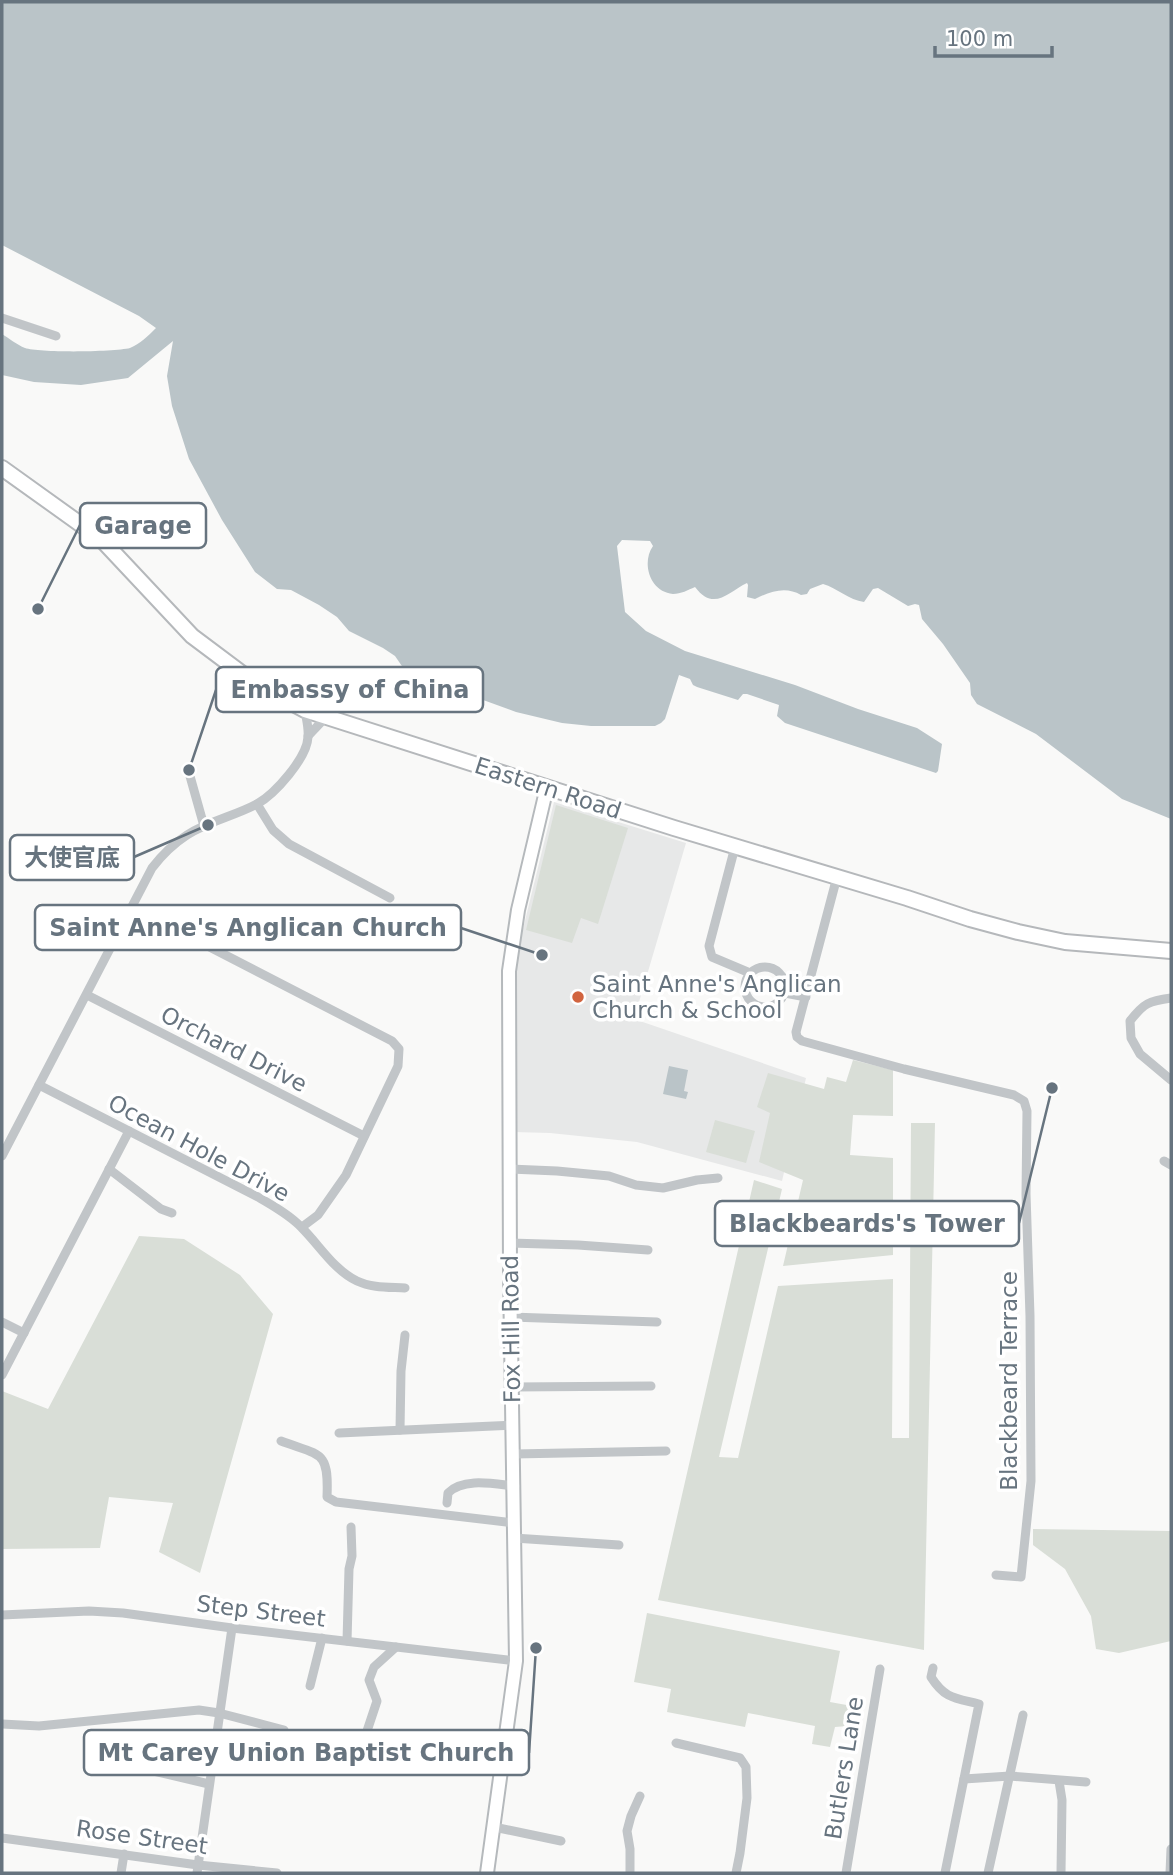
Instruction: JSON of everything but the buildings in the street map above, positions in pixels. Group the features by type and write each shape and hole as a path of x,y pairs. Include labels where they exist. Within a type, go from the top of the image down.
{"highway":[{"name":"Eastern Road","path":"2,468 101,539 192,636 256,684 305,710 970,919 1065,942 1171,951"}],"main road":[{"name":"Fox Hill Road","path":"487,1873 516,1661 509,971 518,910 547,787"}],"street":[{"path":"2,318 56,336"},
{"path":"305,710 309,736"},
{"path":"2,1156 152,868 166,851 186,835 257,804 283,783 296,764 309,736 326,717"},
{"path":"188,769 204,826"},
{"path":"257,804 273,830 289,844 390,898"},
{"path":"735,847 709,953 712,957 750,974"},
{"name":"Blackbeard Terrace","path":"837,877 796,1032 797,1037 802,1041 904,1069 1014,1094 1024,1101 1027,1111 1031,1481 1021,1577 996,1575"},
{"path":"132,907 393,1041 399,1049 398,1066 346,1175 318,1215 302,1227"},
{"path":"762,967 775,970 784,980 785,993 777,1004 764,1008 752,1003 744,985 750,974 762,967"},
{"path":"785,993 806,997"},
{"name":"Orchard Drive","path":"87,995 364,1136"},
{"path":"1171,998 1152,1000 1139,1009 1130,1021 1131,1038 1140,1054 1171,1080"},
{"name":"Ocean Hole Drive","path":"39,1085 258,1196 302,1227 327,1256 354,1280 379,1287 405,1287"},
{"path":"2,1375 129,1131"},
{"path":"109,1169 161,1209 172,1213"},
{"path":"510,1169 609,1176 636,1185 663,1188 718,1178"},
{"path":"510,1243 648,1250"},
{"path":"511,1317 657,1322"},
{"path":"2,1322 24,1333"},
{"path":"400,1430 401,1371 405,1335"},
{"path":"513,1387 651,1386"},
{"path":"340,1433 513,1425"},
{"path":"281,1441 324,1460 328,1471 327,1497 336,1502 514,1523"},
{"path":"514,1454 666,1451"},
{"path":"447,1503 448,1493 457,1486 514,1486"},
{"path":"348,1641 351,1527"},
{"path":"514,1538 619,1545"},
{"name":"Step Street","path":"2,1615 89,1611 123,1613 232,1629 516,1661"},
{"path":"197,1869 232,1629"},
{"path":"310,1686 321,1638"},
{"path":"365,1737 377,1701 369,1680 374,1667 396,1647"},
{"path":"933,1668 931,1677 940,1692 979,1704 945,1873"},
{"name":"Butlers Lane","path":"846,1873 880,1669"},
{"path":"2,1724 39,1726 199,1710 284,1730"},
{"path":"988,1873 1023,1715"},
{"path":"676,1743 740,1758 746,1767 747,1798 736,1873"},
{"path":"145,1769 209,1784"},
{"path":"964,1779 1010,1776 1086,1782"},
{"path":"1059,1781 1062,1800 1061,1873"},
{"path":"630,1873 631,1849 627,1831 640,1796"},
{"path":"494,1826 561,1841"},
{"name":"Rose Street","path":"2,1838 124,1854 197,1869 277,1873"},
{"path":"1170,1873 1171,1849"},
{"path":"121,1873 124,1854"}],"shaded area":[{"path":"2,2 1171,2 1171,819 1122,799 1036,734 977,704 971,695 970,683 922,619 919,605 908,606 878,588 873,589 864,602 823,584 810,589 807,594 778,591 755,599 747,597 747,583 715,599 708,598 695,587 673,594 658,588 650,576 648,560 653,546 650,541 622,540 617,546 625,612 646,631 685,651 795,685 917,728 942,744 936,773 785,723 777,716 779,705 747,694 743,694 738,700 697,687 690,679 679,675 665,719 655,726 591,726 562,723 516,712 406,672 395,656 349,631 337,617 319,605 291,590 277,589 255,572 222,520 189,459 172,406 167,376 173,341 128,378 81,385 34,382 2,375 2,334 22,347 33,350 94,351 130,348 156,328 139,316 2,245"},
{"name":"Saint Anne's Anglican Church & School","path":"554,802 686,843 634,1019 806,1078 782,1181 637,1142 513,1132 515,975 521,937"},
{"path":"556,805 628,828 598,924 581,918 572,943 526,930"},
{"path":"853,1060 893,1070 893,1116 853,1115 850,1155 893,1158 893,1255 783,1266 803,1180 759,1162 770,1113 757,1107 768,1073 824,1089 827,1077 846,1082"},
{"path":"669,1066 688,1070 684,1091 688,1092 686,1099 663,1094"},
{"path":"715,1120 755,1131 746,1163 706,1152"},
{"path":"911,1123 935,1123 924,1650 658,1600 754,1180 782,1189 719,1457 738,1458 778,1286 893,1279 892,1438 909,1438"},
{"path":"139,1236 184,1239 240,1275 273,1314 200,1573 159,1552 173,1503 109,1497 100,1548 2,1549 2,1391 48,1409"},
{"path":"1033,1529 1171,1531 1171,1641 1119,1653 1096,1649 1091,1616 1065,1569 1033,1545"},
{"path":"647,1613 840,1651 830,1702 863,1708 860,1725 835,1727 830,1747 812,1744 815,1726 748,1713 745,1727 667,1712 671,1689 634,1682"}],"place":[{"name":"Garage","path":"38,609"},
{"name":"Embassy of China","path":"189,770"},
{"name":"大使官底","path":"208,825"},
{"name":"Saint Anne's Anglican Church","path":"542,955"},
{"name":"Saint Anne's Anglican Church & School","path":"578,997"},
{"name":"Blackbeards's Tower","path":"1052,1088"},
{"name":"Mt Carey Union Baptist Church","path":"536,1648"}]}
